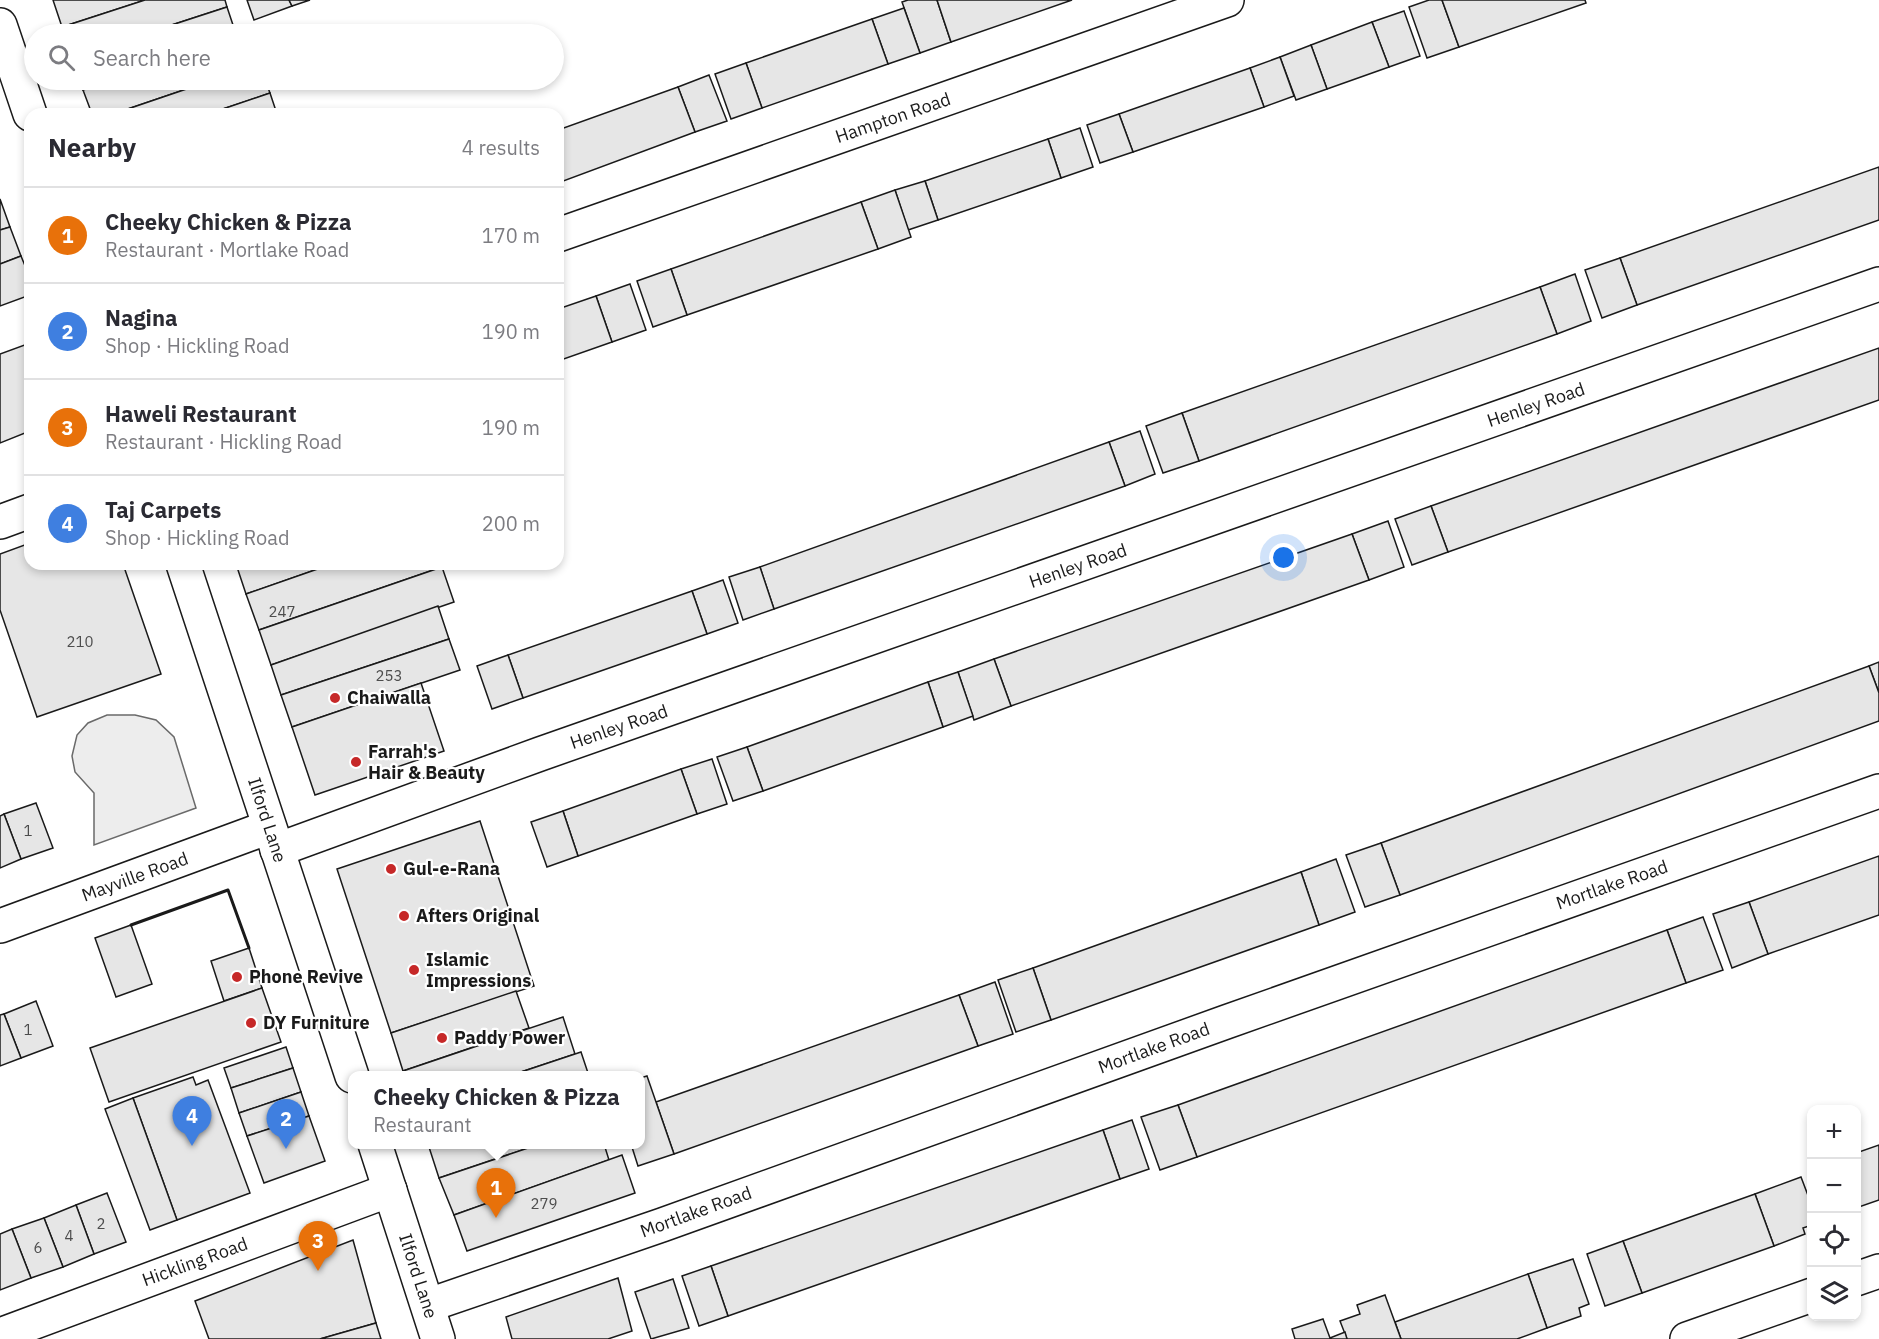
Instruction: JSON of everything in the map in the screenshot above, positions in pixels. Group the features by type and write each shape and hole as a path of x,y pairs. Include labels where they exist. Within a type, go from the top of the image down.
{"street":[{"name":"Hampton Road","path":"564,233 1227,0"},
{"path":"0,25 8,79 26,108"},
{"name":"Henley Road","path":"273,838 540,754 1879,284"},
{"path":"0,522 24,513"},
{"name":"Ilford Lane","path":"185,570 350,1071"},
{"name":"Mortlake Road","path":"429,1305 662,1225 1879,791"},
{"name":"Mayville Road","path":"0,926 273,838"},
{"name":"Ilford Lane","path":"377,1149 429,1305 438,1339"},
{"name":"Hickling Road","path":"0,1335 390,1190"},
{"path":"1861,1278 1879,1271"},
{"path":"1687,1339 1807,1297"}],"shaded area":[{"path":"107,715 135,715 156,720 174,737 196,808 94,845 94,793 75,772 72,756 77,735 88,723"}],"building":[{"path":"53,0 145,0 71,24 61,24"},
{"path":"145,0 225,0 227,7 175,24 71,24"},
{"path":"247,0 289,0 292,6 254,20"},
{"path":"289,0 310,0 292,6"},
{"path":"937,0 951,42 920,53 902,2"},
{"path":"937,0 1072,0 951,42"},
{"path":"1429,0 1442,0 1459,47 1427,58 1409,7"},
{"path":"1442,0 1585,0 1586,3 1459,47"},
{"path":"227,7 233,24 175,24"},
{"path":"904,8 920,53 888,64 872,19"},
{"path":"1404,11 1420,56 1389,67 1372,22"},
{"path":"872,19 888,64 762,108 746,63"},
{"path":"1372,22 1389,67 1327,89 1311,45"},
{"path":"1311,45 1327,89 1296,100 1280,57"},
{"path":"1280,57 1294,96 1264,107 1250,68"},
{"path":"746,63 762,108 731,119 715,74"},
{"path":"1250,68 1264,107 1133,152 1119,114"},
{"path":"709,75 727,121 695,132 678,87"},
{"path":"678,87 695,132 564,181 564,128"},
{"path":"83,90 184,90 131,108 90,108"},
{"path":"184,90 269,90 270,93 226,108 131,108"},
{"path":"270,93 275,108 226,108"},
{"path":"1119,114 1133,152 1100,163 1087,125"},
{"path":"1080,128 1093,167 1061,178 1048,139"},
{"path":"1048,139 1061,178 938,220 925,181"},
{"path":"1879,167 1879,220 1637,305 1620,258"},
{"path":"925,181 938,220 908,230 895,190"},
{"path":"895,190 911,237 878,249 861,202"},
{"path":"0,199 10,227 0,230"},
{"path":"861,202 878,249 687,315 671,269"},
{"path":"10,227 21,256 0,264 0,230"},
{"path":"21,256 24,263 24,297 0,306 0,264"},
{"path":"1620,258 1637,305 1602,318 1585,270"},
{"path":"671,269 687,315 653,327 637,281"},
{"path":"1575,274 1591,321 1557,334 1540,287"},
{"path":"630,284 646,330 612,342 596,296"},
{"path":"1540,287 1557,334 1199,461 1182,413"},
{"path":"596,296 612,342 564,359 564,307"},
{"path":"24,345 24,433 0,443 0,354"},
{"path":"1879,348 1879,400 1448,552 1431,506"},
{"path":"1182,413 1199,461 1163,473 1146,426"},
{"path":"1140,431 1155,474 1125,486 1109,442"},
{"path":"1109,442 1125,486 774,609 760,567"},
{"path":"1431,506 1448,552 1412,565 1395,519"},
{"path":"1388,521 1404,567 1369,580 1352,534"},
{"path":"1352,534 1369,580 1011,706 994,659"},
{"path":"24,545 24,570 125,570 161,674 37,717 0,610 0,554"},
{"path":"760,567 774,609 743,620 729,577"},
{"path":"238,570 315,570 246,594"},
{"path":"315,570 433,570 259,630 246,594"},
{"path":"433,570 443,570 454,602 271,665 259,630"},
{"path":"723,580 738,623 707,634 692,591"},
{"path":"692,591 707,634 523,698 508,655"},
{"path":"438,606 449,639 281,695 271,665"},
{"path":"449,639 460,670 292,727 281,695"},
{"path":"508,655 523,698 492,709 477,666"},
{"path":"994,659 1011,706 974,720 958,672"},
{"path":"1879,662 1879,693 1869,666"},
{"path":"1869,666 1879,693 1879,721 1400,895 1381,843"},
{"path":"958,672 973,716 943,727 928,682"},
{"path":"928,682 943,727 763,791 747,747"},
{"path":"421,683 444,751 315,795 292,727"},
{"path":"747,747 763,791 733,801 717,757"},
{"path":"712,759 727,804 697,814 681,769"},
{"path":"681,769 697,814 578,856 563,811"},
{"path":"36,803 53,848 21,859 4,814"},
{"path":"563,811 578,856 547,867 531,822"},
{"path":"4,814 21,859 0,868 0,816"},
{"path":"480,821 534,986 391,1033 337,869"},
{"path":"1381,843 1400,895 1365,907 1346,855"},
{"path":"1879,856 1879,915 1768,954 1749,902"},
{"path":"1336,859 1355,912 1319,925 1301,872"},
{"path":"1301,872 1319,925 1051,1020 1033,968"},
{"path":"1749,902 1768,954 1732,968 1713,914"},
{"path":"1703,917 1723,970 1686,983 1667,930"},
{"path":"131,925 152,984 116,997 95,938"},
{"path":"1667,930 1686,983 1197,1157 1178,1105"},
{"path":"249,948 262,988 224,1001 211,961"},
{"path":"1033,968 1051,1020 1016,1032 998,980"},
{"path":"995,982 1013,1034 978,1046 959,995"},
{"path":"262,988 281,1042 109,1102 90,1048"},
{"path":"516,991 529,1028 403,1071 391,1033"},
{"path":"959,995 978,1046 674,1154 656,1102"},
{"path":"36,1001 53,1046 21,1058 4,1014"},
{"path":"4,1014 21,1058 0,1066 0,1015"},
{"path":"563,1017 575,1054 524,1071 403,1071"},
{"path":"286,1047 293,1068 231,1088 224,1068"},
{"path":"581,1052 587,1071 524,1071"},
{"path":"293,1068 301,1092 239,1113 231,1088"},
{"path":"647,1076 674,1154 638,1166 633,1149 645,1149 645,1077"},
{"path":"193,1077 196,1085 208,1080 250,1193 177,1220 133,1098"},
{"path":"301,1092 309,1116 247,1136 239,1113"},
{"path":"133,1098 177,1220 150,1230 105,1109"},
{"path":"1178,1105 1197,1157 1160,1170 1141,1117"},
{"path":"309,1116 325,1161 264,1183 247,1136"},
{"path":"1132,1120 1149,1169 1120,1179 1103,1130"},
{"path":"1103,1130 1120,1179 728,1316 711,1266"},
{"path":"1879,1145 1879,1200 1861,1206 1861,1159 1861,1151"},
{"path":"430,1149 525,1149 439,1178"},
{"path":"525,1149 606,1149 609,1160 454,1215 439,1178"},
{"path":"622,1155 635,1193 467,1251 454,1215"},
{"path":"1801,1177 1807,1193 1807,1227 1803,1228 1805,1234 1774,1246 1755,1194"},
{"path":"107,1193 126,1242 94,1254 76,1205"},
{"path":"1755,1194 1774,1246 1642,1293 1623,1241"},
{"path":"76,1205 94,1254 63,1267 44,1218"},
{"path":"44,1218 63,1267 31,1278 12,1229"},
{"path":"12,1229 31,1278 0,1290 0,1234"},
{"path":"353,1240 376,1323 320,1339 209,1339 195,1301"},
{"path":"1623,1241 1642,1293 1605,1306 1587,1254"},
{"path":"1573,1259 1589,1304 1579,1308 1581,1316 1547,1328 1528,1274"},
{"path":"711,1266 728,1316 699,1326 682,1276"},
{"path":"1528,1274 1547,1328 1517,1339 1401,1339 1395,1322"},
{"path":"618,1278 632,1331 608,1339 512,1339 506,1317"},
{"path":"673,1279 689,1328 651,1339 635,1292"},
{"path":"1385,1295 1401,1339 1347,1339 1340,1321 1360,1314 1357,1305"},
{"path":"1323,1319 1330,1338 1345,1332 1347,1339 1295,1339 1292,1329"},
{"path":"376,1323 381,1339 320,1339"}],"wall":[{"path":"131,925 228,890 249,948"}],"place":[{"name":"Chaiwalla","path":"335,698"},
{"name":"Farrah's Hair & Beauty","path":"356,762"},
{"name":"Gul-e-Rana","path":"391,869"},
{"name":"Afters Original","path":"404,916"},
{"name":"Islamic Impressions","path":"414,970"},
{"name":"Phone Revive","path":"237,977"},
{"name":"DY Furniture","path":"251,1023"},
{"name":"Paddy Power","path":"442,1038"},
{"name":"Taj Carpets","path":"192,1146"},
{"name":"Nagina","path":"286,1149"},
{"name":"Cheeky Chicken & Pizza","path":"496,1218"},
{"name":"Haweli Restaurant","path":"318,1271"}]}
